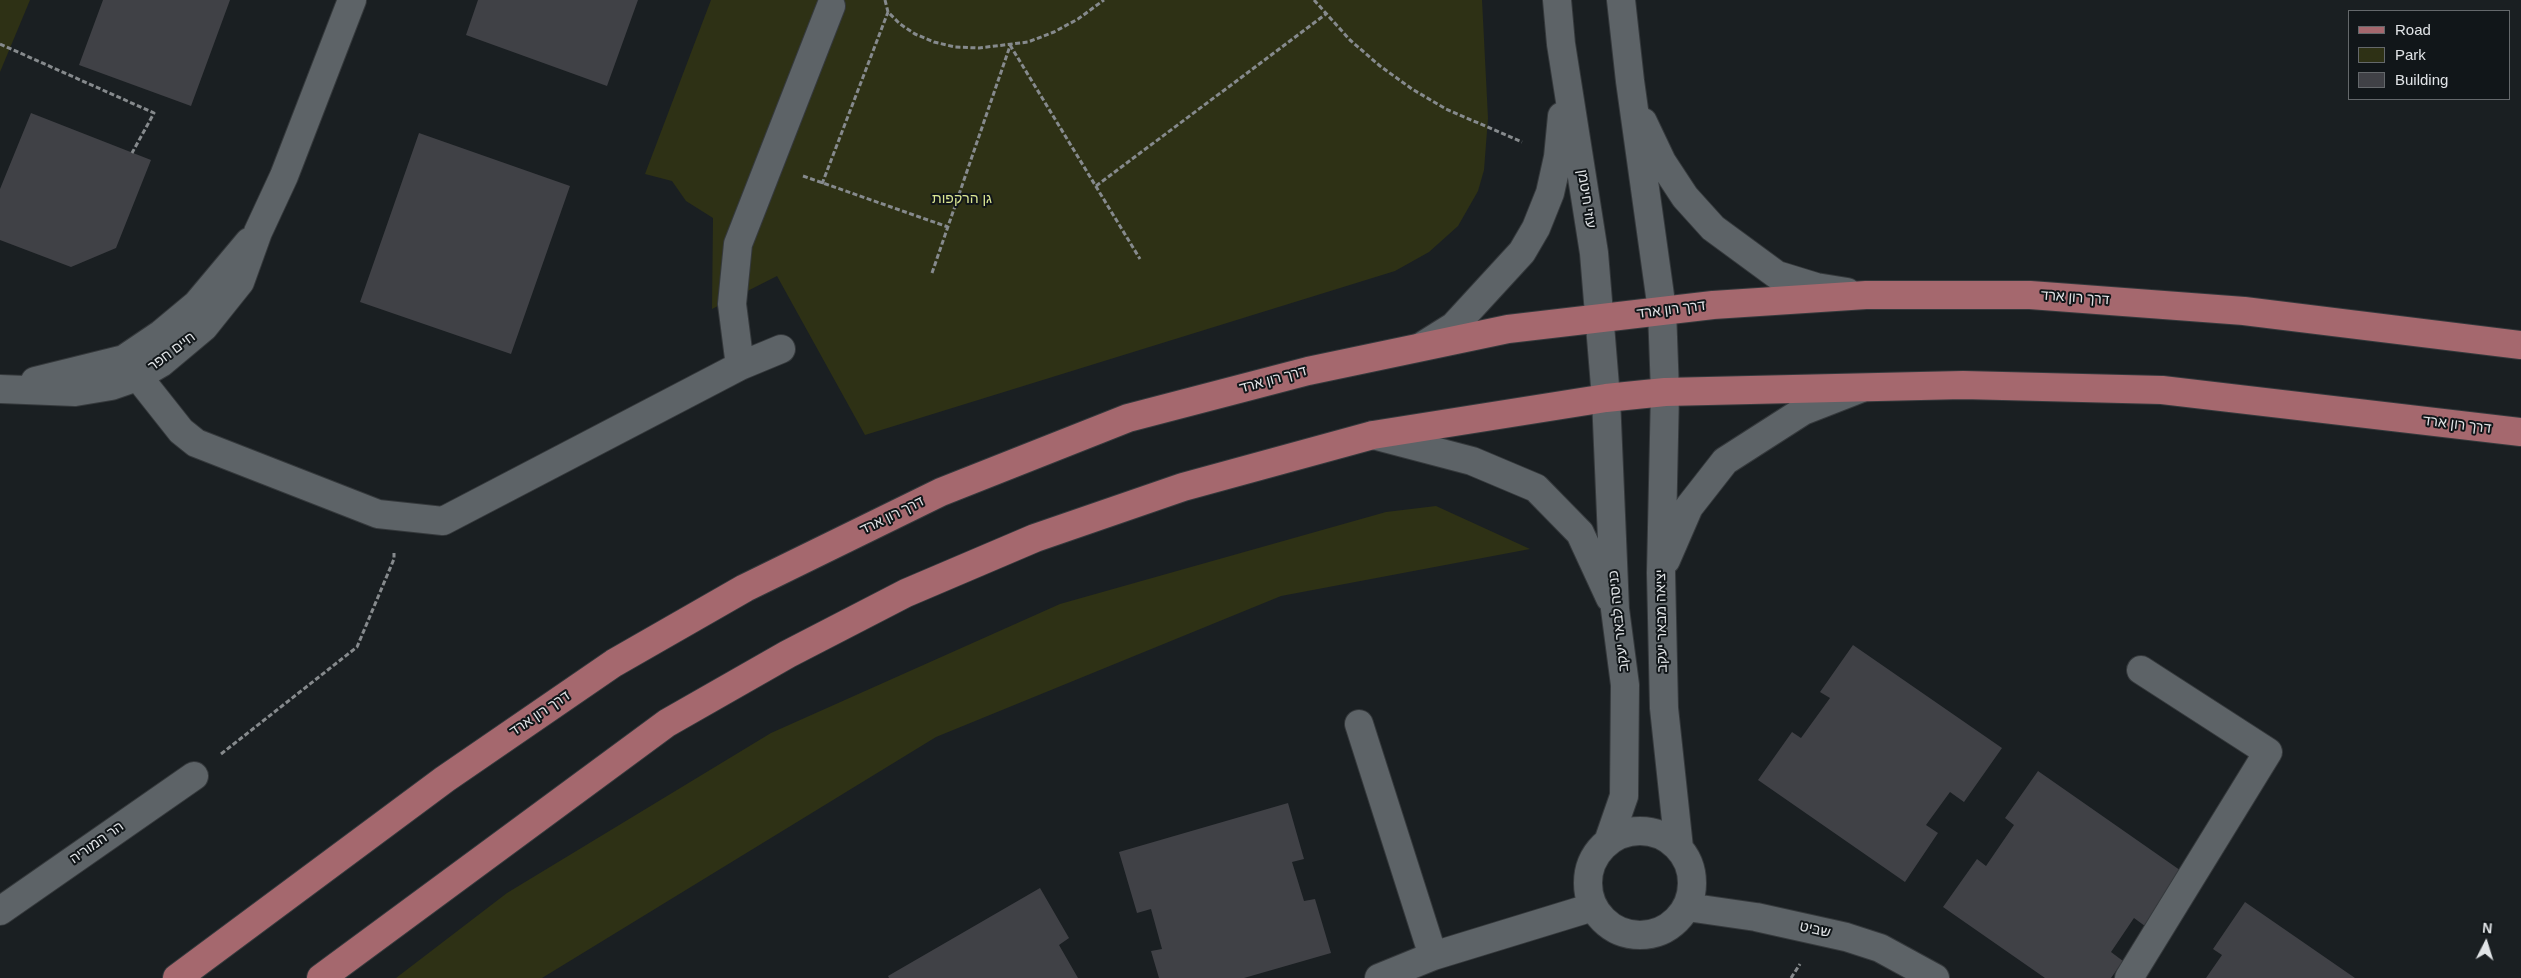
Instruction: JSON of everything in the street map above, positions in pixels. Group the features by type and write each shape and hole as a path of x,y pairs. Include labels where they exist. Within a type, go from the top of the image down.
{"main road":[{"name":"דרך רון ארד","path":"177,978 445,779 614,663 745,588 941,492 1128,418 1308,371 1508,329 1662,310 1866,295 2030,295 2244,311 2521,346"},
{"name":"דרך רון ארד","path":"321,978 667,723 788,654 889,602 1035,538 1173,490 1374,436 1606,398 1665,392 1964,385 2162,390 2521,432"}],"street":[{"name":"חיים חפר","path":"0,385 161,363 204,328 240,282 258,232 284,176 352,0"},
{"name":"עוזי חיטמן","path":"1557,0 1594,253 1606,398"},
{"path":"1621,0 1630,81 1662,310 1665,392"},
{"path":"740,366 732,304 738,244 831,6"},
{"path":"1419,347 1454,326 1522,252 1536,228 1550,193 1558,157 1562,121 1562,44"},
{"path":"1630,81 1644,124 1662,162 1685,197 1713,228 1777,275 1816,287 1866,295"},
{"path":"131,368 181,431 196,443 378,514 443,521 740,366 781,349"},
{"name":"חיים חפר","path":"0,389 75,392 111,386 131,368"},
{"path":"1661,573 1689,507 1726,461 1803,411 1862,388"},
{"name":"יציאה מבאר יעקב","path":"1665,392 1661,573 1664,708 1679,848"},
{"name":"כניסה לבאר יעקב","path":"1606,398 1615,609 1625,686 1624,796 1608,842"},
{"path":"1374,436 1472,461 1536,488 1580,533 1615,609"},
{"path":"2129,978 2268,752 2142,670"},
{"path":"1359,724 1433,956"},
{"name":"הר המוריה","path":"0,911 194,776"},
{"path":"1638,831 1654,833 1667,838 1679,848 1688,860 1692,875 1692,891 1687,906 1671,925 1648,935 1632,935 1616,930 1603,921 1593,907 1588,892 1588,878 1598,852 1608,842 1622,834 1638,831"},
{"name":"שביט","path":"1687,906 1756,917 1846,937 1880,948 1935,978"},
{"path":"1379,978 1433,956 1593,907"}],"path":[{"path":"885,0 888,12 900,24 934,42 955,47 979,48 1028,42 1054,32 1078,19 1104,0"},
{"path":"1314,0 1350,40 1380,66 1412,89 1446,108 1558,157"},
{"path":"822,184 888,12"},
{"path":"1096,186 1326,14"},
{"path":"0,44 154,113 132,153"},
{"path":"1010,45 1140,258"},
{"path":"932,273 1010,45"},
{"path":"769,163 822,184 948,227"},
{"path":"194,776 357,647 394,559 396,516"}],"green space":[{"path":"0,0 30,0 0,72"},
{"name":"גן הרקפות","path":"711,0 1482,0 1488,118 1484,170 1478,191 1458,226 1429,252 1395,271 865,435 777,276 712,309 713,218 686,201 672,181 645,174"},
{"path":"1436,506 1530,549 1281,596 936,737 542,978 396,978 507,893 771,733 1060,604 1386,512"}],"building":[{"path":"103,0 230,0 191,106 79,65"},
{"path":"478,0 638,0 607,86 466,35"},
{"path":"31,113 151,160 116,248 71,267 0,240 0,189"},
{"path":"419,133 570,186 511,354 360,302"},
{"path":"1853,645 2002,748 1964,802 1950,792 1926,825 1938,833 1905,882 1758,780 1792,732 1801,738 1830,698 1820,692"},
{"path":"2038,771 2187,875 2149,929 2134,918 2111,952 2123,961 2111,978 2045,978 1943,907 1977,859 1986,866 2014,825 2005,818"},
{"path":"1288,803 1304,859 1292,862 1304,901 1315,899 1331,953 1244,978 1159,978 1151,951 1162,949 1151,909 1137,913 1119,852"},
{"path":"1040,888 1069,938 1059,945 1078,978 889,978 888,976"},
{"path":"2245,902 2355,978 2206,978 2222,955 2213,949"}]}
